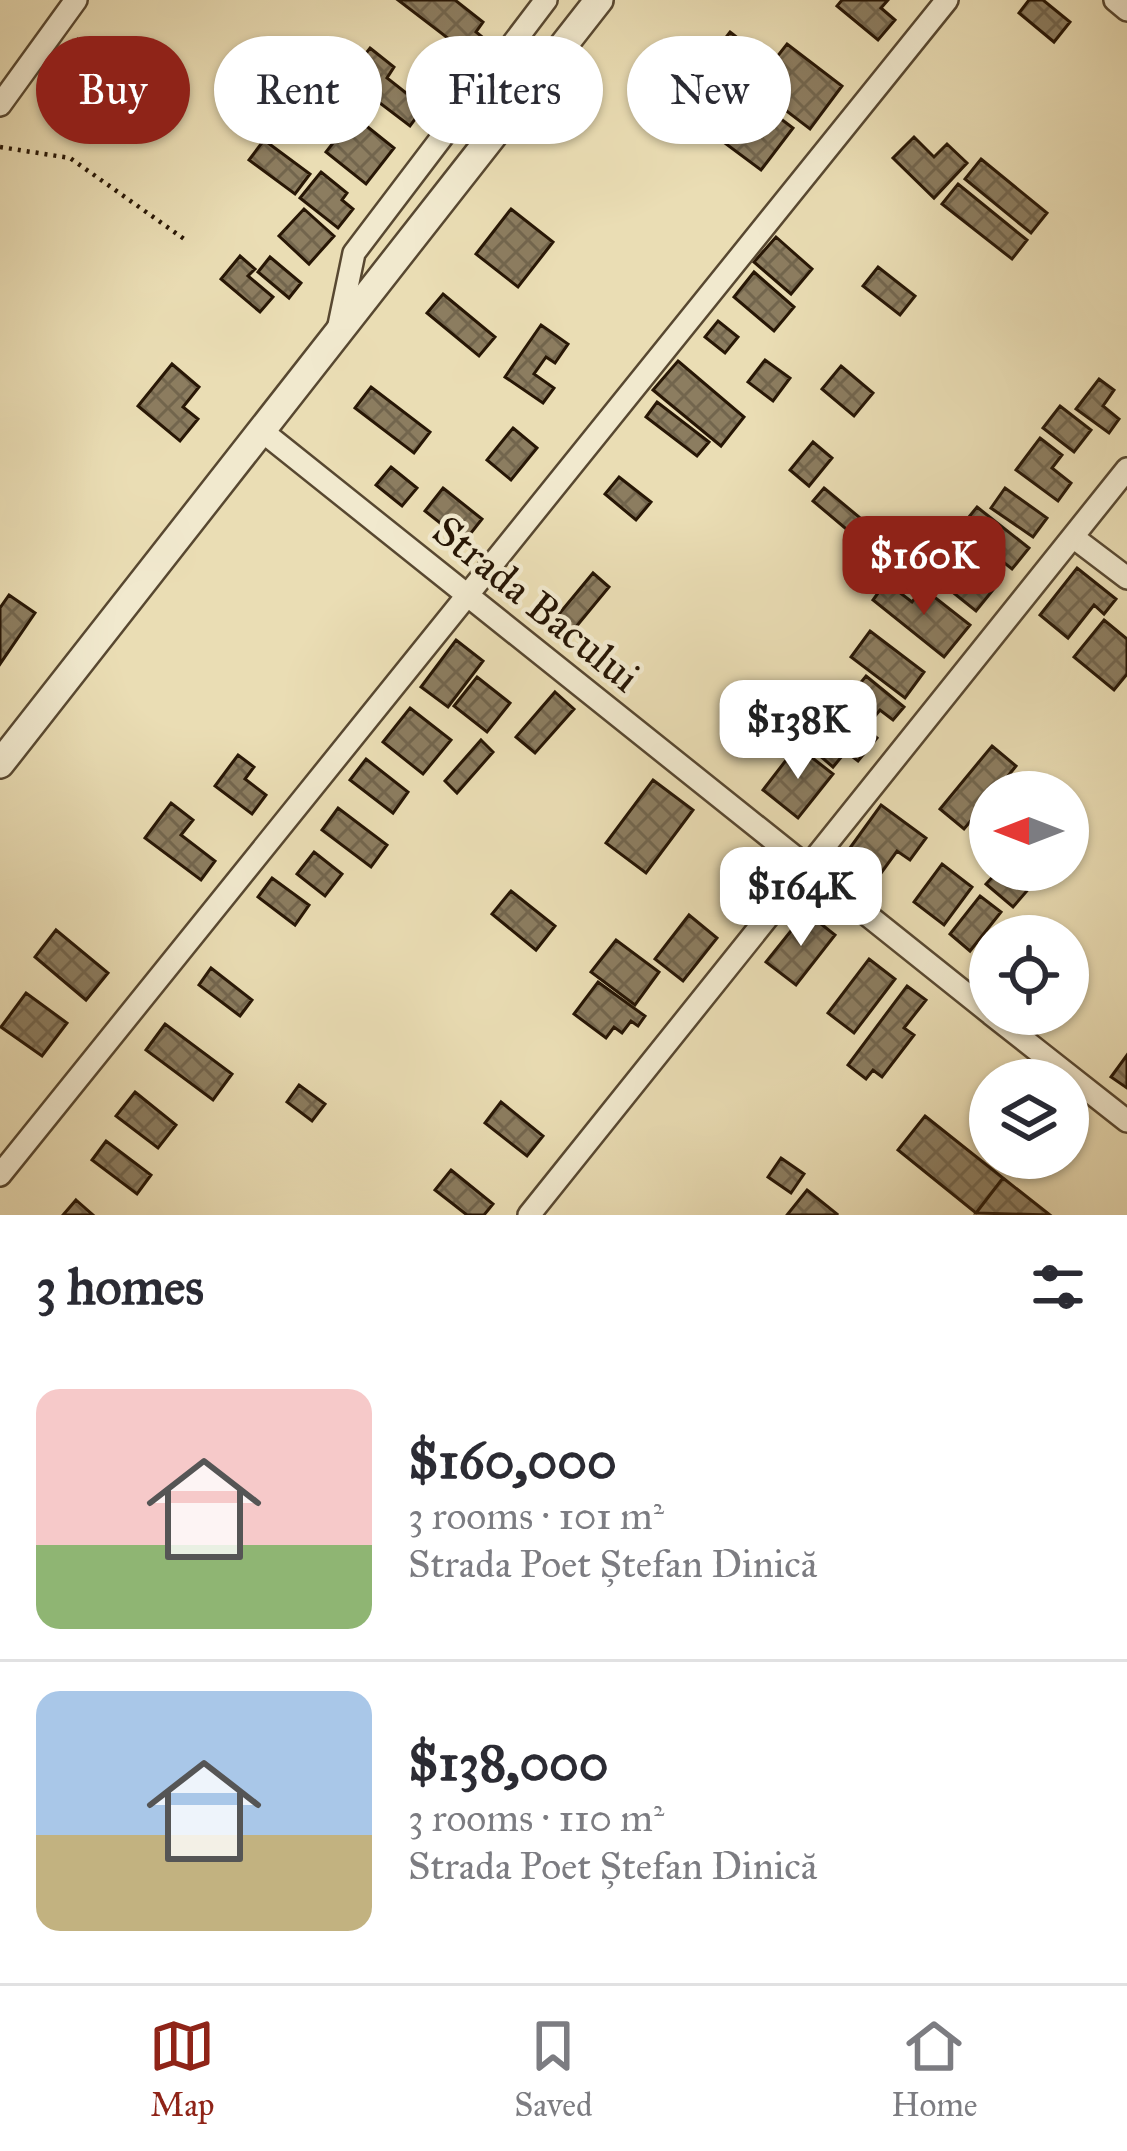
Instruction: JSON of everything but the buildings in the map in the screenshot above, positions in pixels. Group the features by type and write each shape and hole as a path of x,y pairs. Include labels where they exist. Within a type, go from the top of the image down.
{"street":[{"path":"0,105 76,0"},
{"path":"337,337 354,253 546,0"},
{"path":"0,764 598,0"},
{"path":"0,1175 947,0"},
{"path":"1115,0 1127,10"},
{"name":"Strada Bacului","path":"262,431 969,997"},
{"path":"529,1215 1127,469"},
{"path":"1073,537 1127,578"},
{"name":"Strada Bacului","path":"1017,1035 1127,1121"}],"path":[{"path":"0,147 70,158 187,241"}]}
